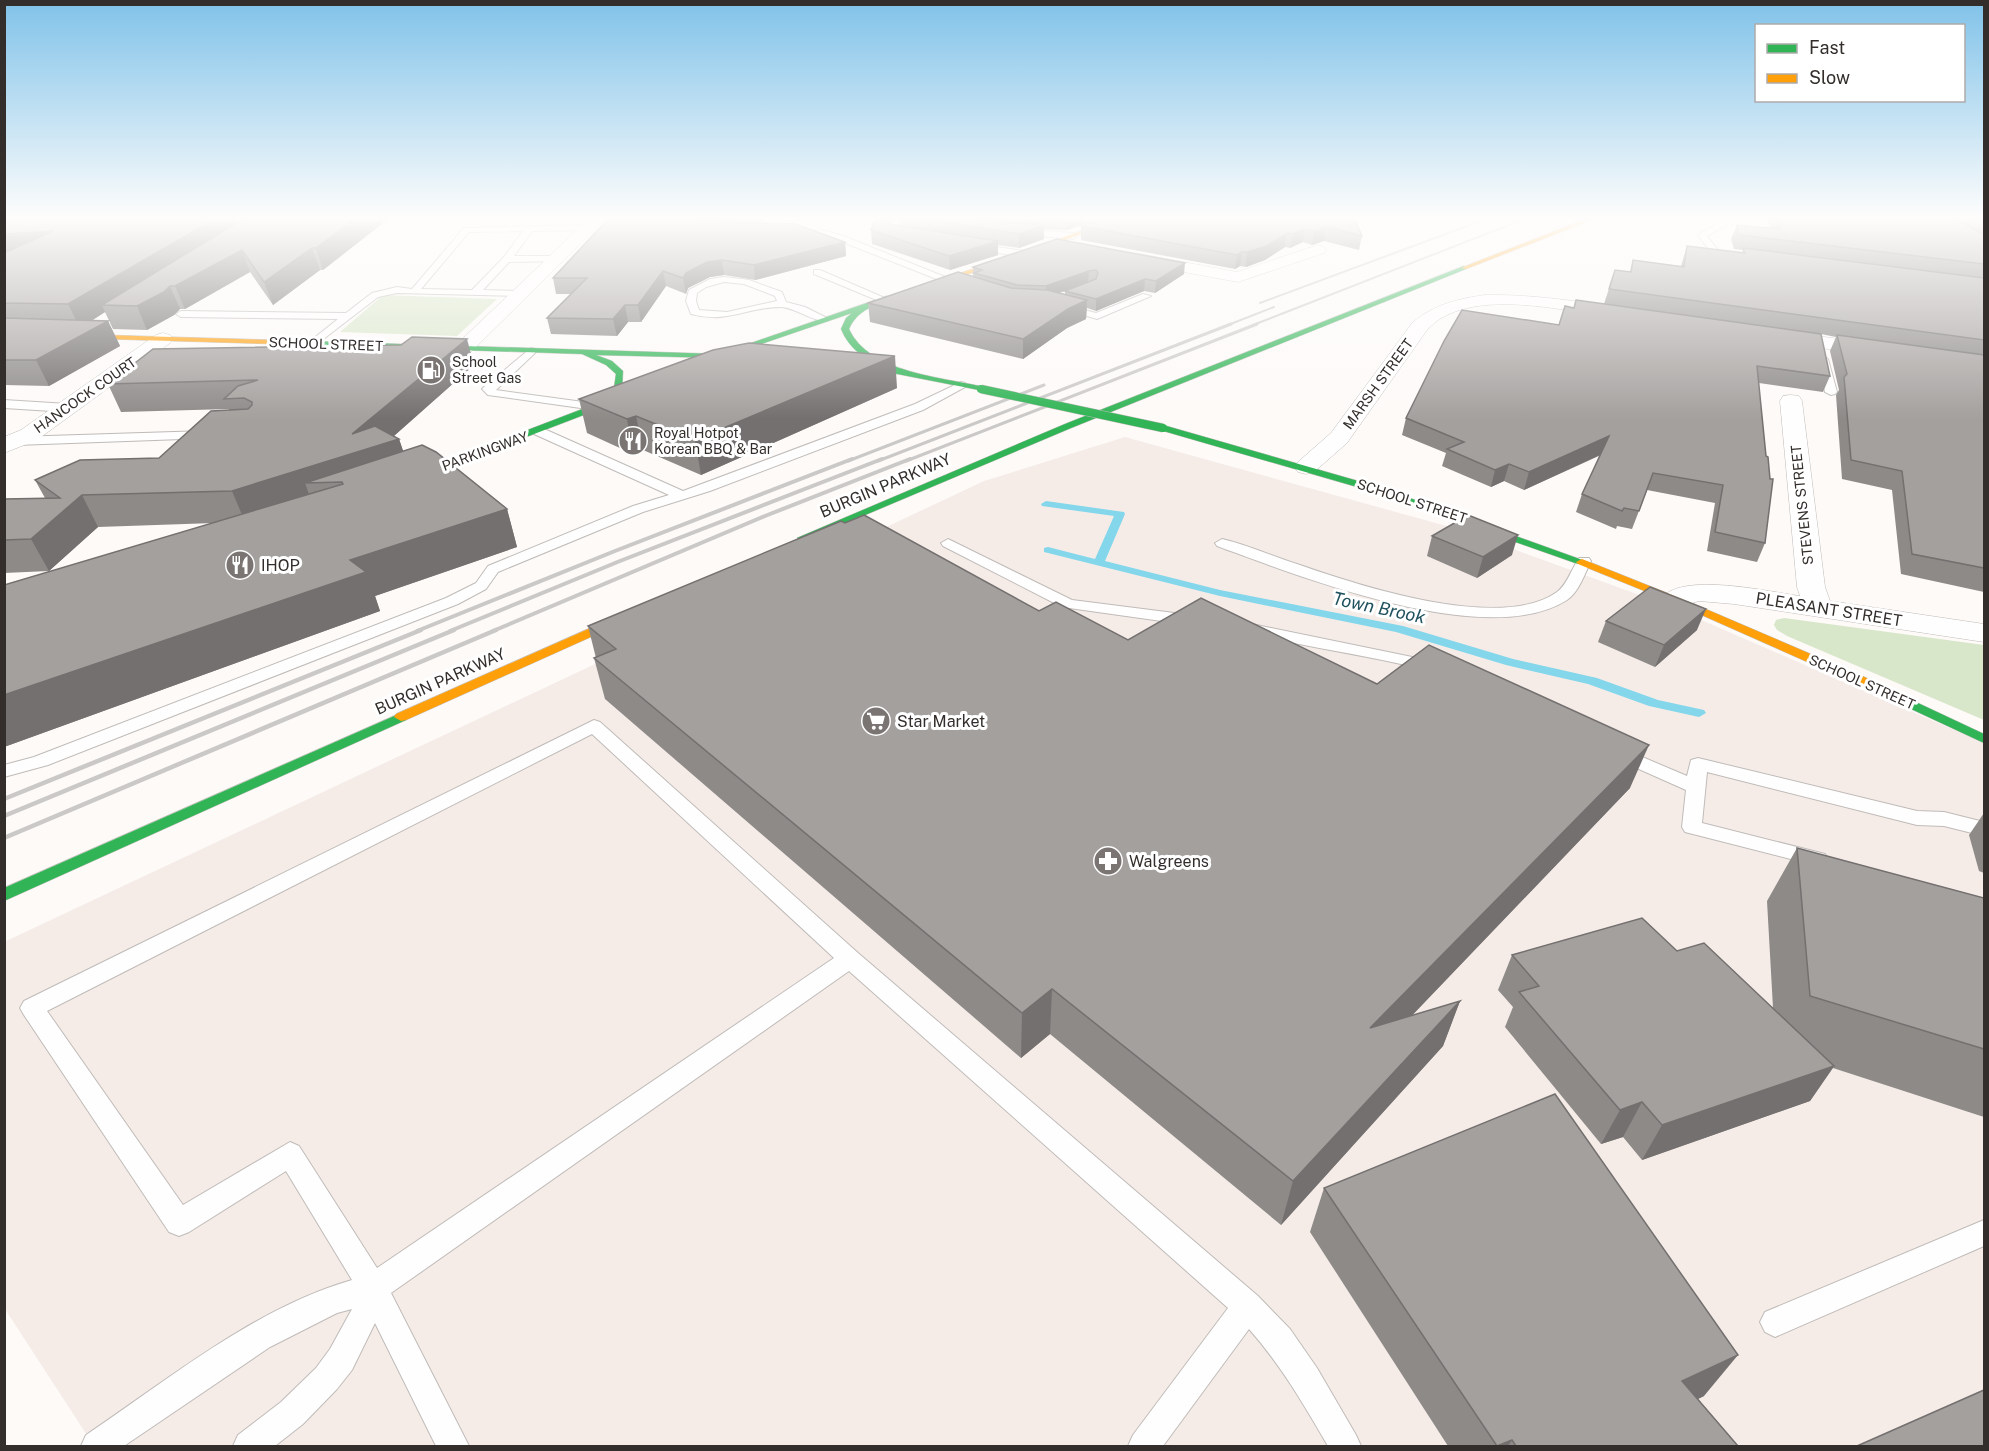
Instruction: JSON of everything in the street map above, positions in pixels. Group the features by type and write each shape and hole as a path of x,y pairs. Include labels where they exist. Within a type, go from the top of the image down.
{"main road":[{"path":"690,369 720,356 866,304 932,284"},
{"name":"BURGIN PARKWAY","path":"790,544 1068,426 1424,284"},
{"path":"866,304 846,322 844,328 848,342 866,355 914,376"},
{"name":"SCHOOL STREET","path":"4,334 720,356 769,353"},
{"path":"583,352 609,363 620,373 621,379 617,391 598,408"},
{"name":"SCHOOL STREET","path":"720,356 749,361"},
{"name":"SCHOOL STREET","path":"847,361 1163,428 1306,467 1437,508 1584,561 1870,684 1984,739"},
{"name":"SCHOOL STREET","path":"866,371 914,376"},
{"name":"PARKINGWAY","path":"399,482 598,408 639,390"},
{"name":"BURGIN PARKWAY","path":"4,895 643,609"}],"street":[{"path":"463,349 531,284"},
{"name":"MARSH STREET","path":"1306,467 1339,438 1430,315 1445,308 1469,303 1525,301 1633,315"},
{"path":"83,337 110,321"},
{"path":"1756,333 1891,352"},
{"name":"HANCOCK COURT","path":"9,443 30,435 164,339"},
{"name":"STEVENS STREET","path":"1791,401 1811,587 1818,608"},
{"name":"PLEASANT STREET","path":"1675,600 1697,592 1713,593 1984,633"}],"lane":[{"path":"414,292 421,284"},
{"path":"475,292 483,284"},
{"path":"706,284 692,292 691,301 695,312 713,316 782,303 824,319"},
{"path":"749,284 779,294 782,303"},
{"path":"844,284 882,299"},
{"path":"956,284 974,289"},
{"path":"313,344 375,295 397,290 520,294"},
{"path":"1060,301 1097,316 1146,296"},
{"path":"181,314 348,316"},
{"path":"1820,342 1831,392"},
{"path":"531,351 488,389 492,393 598,408"},
{"path":"4,771 41,761 452,602 481,586 493,569 638,509 919,407 961,385"},
{"path":"4,404 68,408"},
{"path":"538,431 681,495"},
{"path":"9,443 222,434"},
{"path":"948,543 1068,604 1208,623"},
{"path":"1222,543 1305,573 1407,601 1465,612 1500,614 1529,612 1563,596 1584,561"},
{"path":"1231,626 1348,647 1417,663 1446,676"},
{"path":"453,1446 373,1288 290,1154 179,1223 32,1008 594,726 850,959 1248,1306 1279,1340 1306,1379 1345,1446"},
{"path":"1609,749 1696,787"},
{"path":"1838,865 1692,827 1698,764 1917,818 1944,819 1984,829"},
{"path":"97,1446 259,1336 333,1300 373,1288 850,959"},
{"path":"1774,1322 1984,1233"},
{"path":"249,1446 292,1416 324,1382 348,1351 365,1319 373,1288"},
{"path":"1144,1446 1248,1306"}],"shaded area":[{"path":"1125,437 1461,530 1667,605 1984,743 1984,1446 94,1446 5,1309 4,942 984,481"}],"green space":[{"path":"383,295 497,299 457,336 340,332"},
{"path":"1784,618 1984,645 1984,720 1787,636 1777,630 1774,625 1776,620"}],"building":[{"path":"4,284 103,284 68,304 4,303"},
{"path":"137,284 179,284 170,286 164,292 137,306 102,305"},
{"path":"581,284 654,284 638,305 625,305 613,319 547,318"},
{"path":"924,284 997,284 1011,288 1047,290 1087,300 1068,309 1023,339 868,303"},
{"path":"1012,284 1053,284 1046,286"},
{"path":"1084,284 1133,284 1096,299 1065,291"},
{"path":"1611,284 1984,284 1984,340 1609,289"},
{"path":"1576,300 1821,334 1830,376 1757,366 1766,456 1770,479 1773,479 1765,543 1715,532 1723,485 1653,473 1639,511 1624,508 1622,511 1582,494 1609,436 1529,472 1509,464 1495,470 1447,449 1464,442 1406,418 1462,310 1559,325 1565,306 1574,308"},
{"path":"4,318 108,321 36,360 4,360"},
{"path":"1837,335 1984,355 1984,568 1912,554 1902,471 1851,460 1844,377 1847,374"},
{"path":"412,337 467,339 352,434 375,426 399,439 232,491 82,495 31,539 4,540 4,499 60,498 35,480 80,460 159,458 211,411 248,409 252,405 252,402 244,398 224,399 238,386 258,380 108,384 153,349 401,345"},
{"path":"749,343 895,356 695,440 636,416 627,419 579,399 713,350"},
{"path":"422,445 436,452 507,509 350,560 366,572 4,695 4,585 343,484 342,482 305,483"},
{"path":"864,515 1039,611 1056,602 1128,640 1201,598 1377,684 1429,645 1649,745 1370,1028 1460,1001 1293,1181 1052,989 1022,1013 594,658 616,649 588,626 841,521 845,523"},
{"path":"1468,515 1518,535 1483,557 1432,536"},
{"path":"1650,587 1706,609 1664,645 1606,621"},
{"path":"1797,848 1984,898 1984,1049 1810,996"},
{"path":"1642,918 1677,951 1704,943 1834,1066 1662,1125 1642,1102 1620,1110 1519,992 1539,986 1512,955"},
{"path":"1555,1094 1738,1355 1682,1381 1738,1446 1516,1446 1512,1440 1497,1446 1324,1188"},
{"path":"1984,1390 1984,1446 1857,1446"}],"waterway":[{"path":"1046,504 1120,514 1099,563"},
{"name":"Town Brook","path":"1048,550 1099,563"},
{"name":"Town Brook","path":"1099,563 1220,593 1399,629 1510,662 1592,681 1654,703 1699,713"}],"railway":[{"path":"1260,303 1312,284"},
{"path":"1253,325 1359,284"},
{"path":"1228,325 1274,307"},
{"path":"878,461 1231,324"},
{"path":"906,461 1257,324"},
{"path":"848,461 1044,385"},
{"path":"417,631 852,459"},
{"path":"450,631 620,561 882,459"},
{"path":"493,631 765,516 910,459"},
{"path":"4,799 421,630"},
{"path":"4,816 454,630"},
{"path":"4,838 496,630"}],"traffic: fast":[{"path":"802,538 1068,426 1425,284"},
{"path":"275,342 720,356 887,298"},
{"path":"866,305 850,318 845,329 849,339 864,354 914,376"},
{"path":"585,353 609,363 620,373 618,389 598,408"},
{"path":"880,368 981,389"},
{"path":"981,389 1163,428"},
{"path":"409,479 625,396"},
{"path":"1163,428 1375,489 1582,562"},
{"path":"1871,685 1984,739"},
{"path":"4,895 401,717"}],"traffic: slow":[{"path":"887,298 931,284"},
{"path":"4,334 275,342"},
{"path":"1582,562 1683,603 1871,685"},
{"path":"401,717 629,615"}],"place":[{"name":"School Street Gas","path":"431,370"},
{"name":"Royal Hotpot Korean BBQ & Bar","path":"633,441"},
{"name":"IHOP","path":"240,565"},
{"name":"Star Market","path":"876,721"},
{"name":"Walgreens","path":"1108,861"}]}
